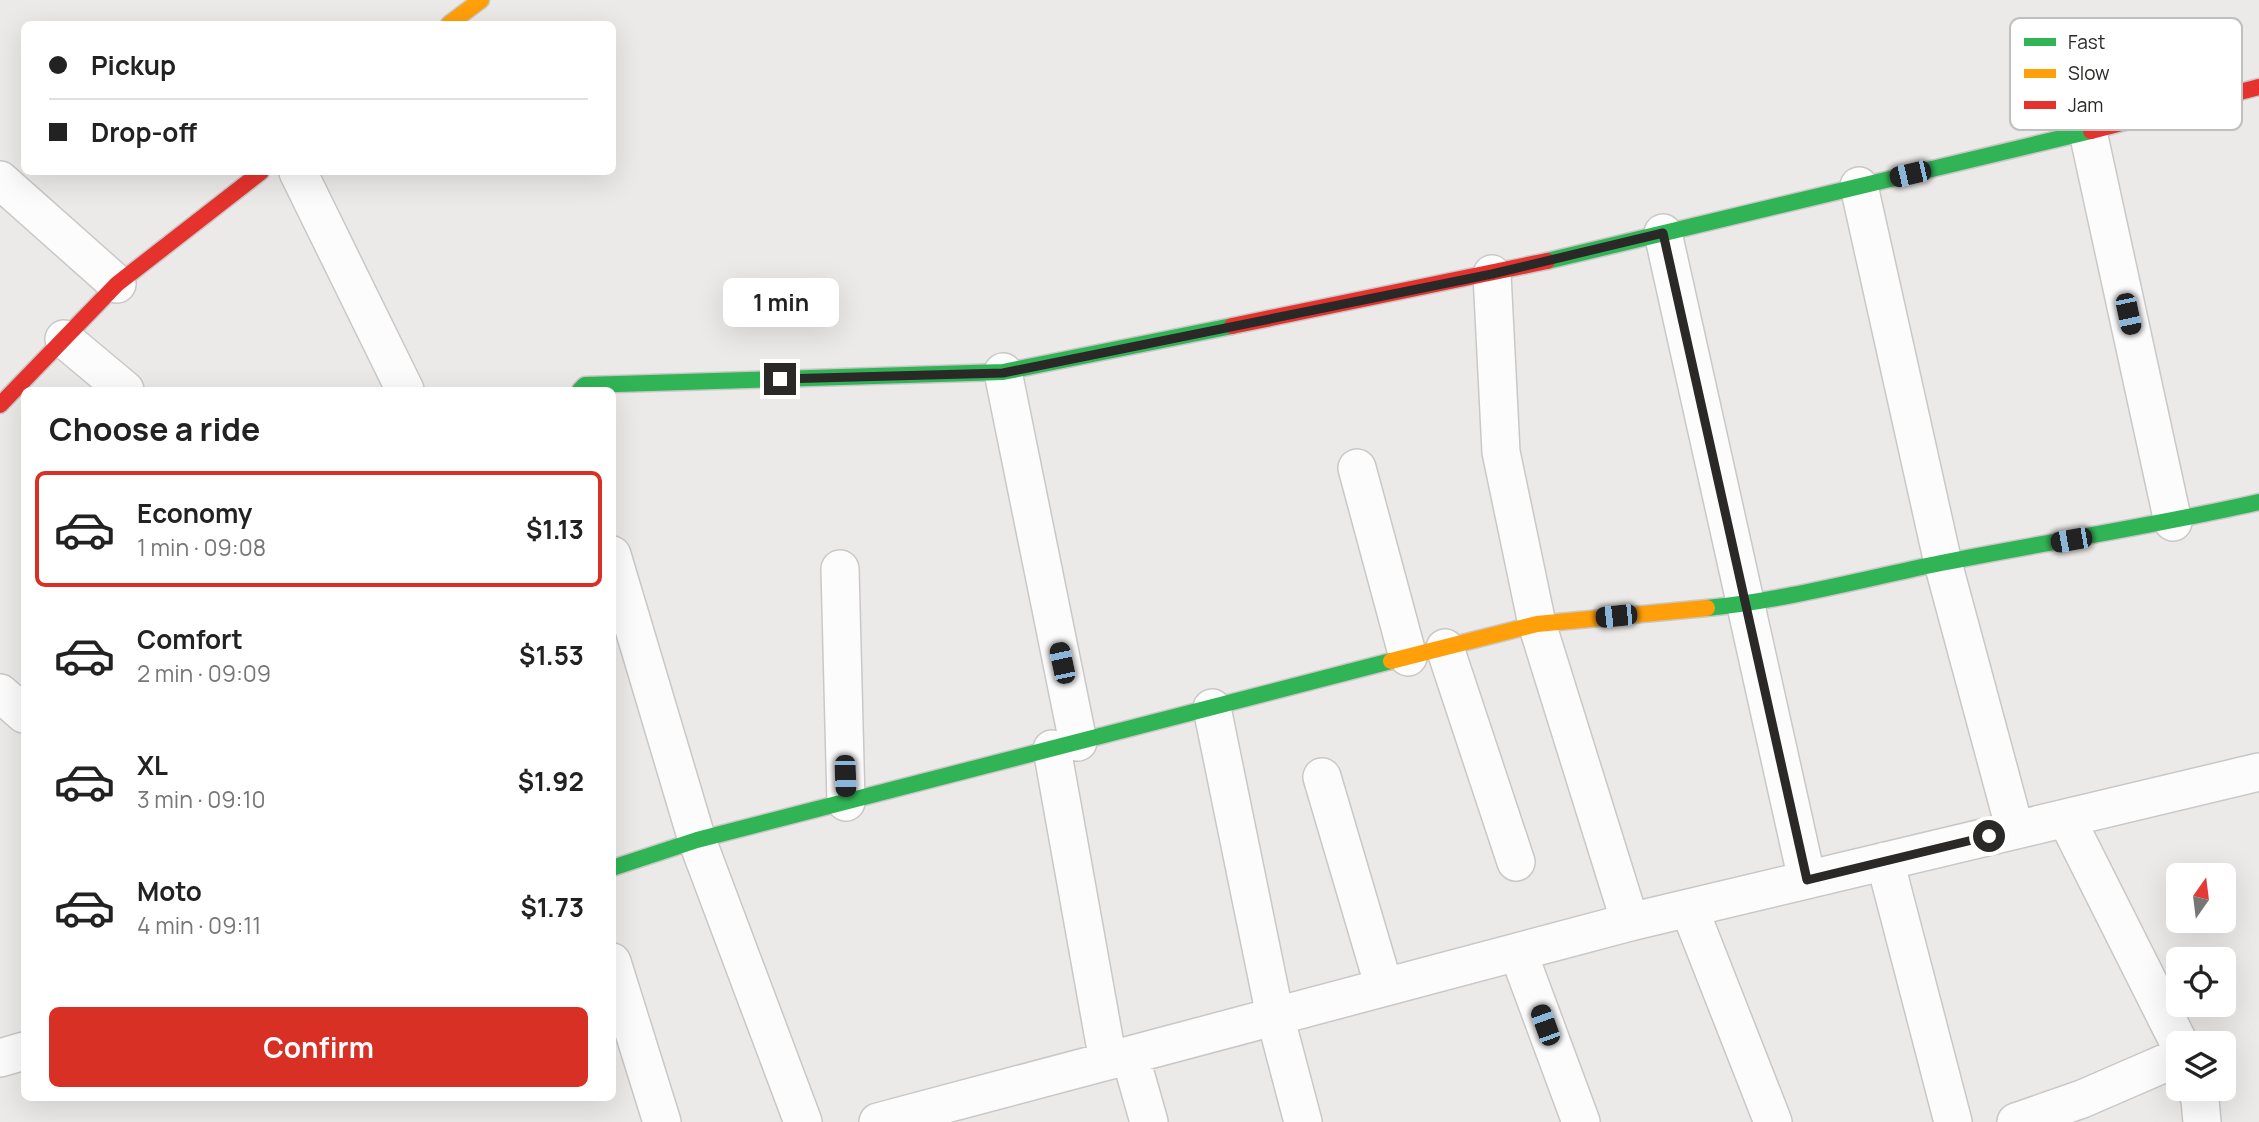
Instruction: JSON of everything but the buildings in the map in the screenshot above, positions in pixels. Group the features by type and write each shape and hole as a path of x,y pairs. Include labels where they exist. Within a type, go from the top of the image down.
{"street":[{"path":"453,21 481,0"},
{"path":"2242,91 2259,87"},
{"path":"583,387 1003,373 1492,274 2096,130"},
{"path":"2088,132 2173,522"},
{"path":"0,405 117,284 257,175"},
{"path":"299,175 404,387"},
{"path":"0,180 117,284"},
{"path":"1858,186 1943,563 2015,830"},
{"path":"1663,233 1807,880"},
{"path":"1492,274 1500,452 1537,624 1630,922"},
{"path":"64,339 121,387"},
{"path":"1003,373 1119,1058 1149,1122"},
{"path":"1357,468 1408,657"},
{"path":"616,867 697,840 1537,624 1746,604 1943,563 2173,522 2259,502"},
{"path":"616,568 697,840 803,1122"},
{"path":"840,569 846,802"},
{"path":"1444,648 1516,862"},
{"path":"0,693 21,711"},
{"path":"1212,708 1275,1016 1303,1122"},
{"path":"878,1122 1630,922 2259,772"},
{"path":"1322,778 1384,987"},
{"path":"2066,818 2172,1031"},
{"path":"1885,861 1952,1122"},
{"path":"1689,908 1773,1122"},
{"path":"1518,952 1581,1122"},
{"path":"616,975 662,1122"},
{"path":"0,1058 21,1052"},
{"path":"2016,1122 2082,1099 2166,1063"},
{"path":"2200,1101 2202,1122"}],"traffic: fast":[{"path":"1547,261 2091,131"},
{"path":"583,387 1003,372 1232,326"},
{"path":"1707,608 1795,594 2259,502"},
{"path":"616,867 697,840 1391,661"}],"traffic: slow":[{"path":"453,21 481,0"},
{"path":"1391,661 1537,624 1707,608"}],"traffic: jam":[{"path":"2242,91 2259,87"},
{"path":"0,405 117,284 257,175"},
{"path":"1232,326 1547,261"}],"route":[{"path":"780,379 1003,373 1492,274 1663,233 1807,880 1989,836"}]}
